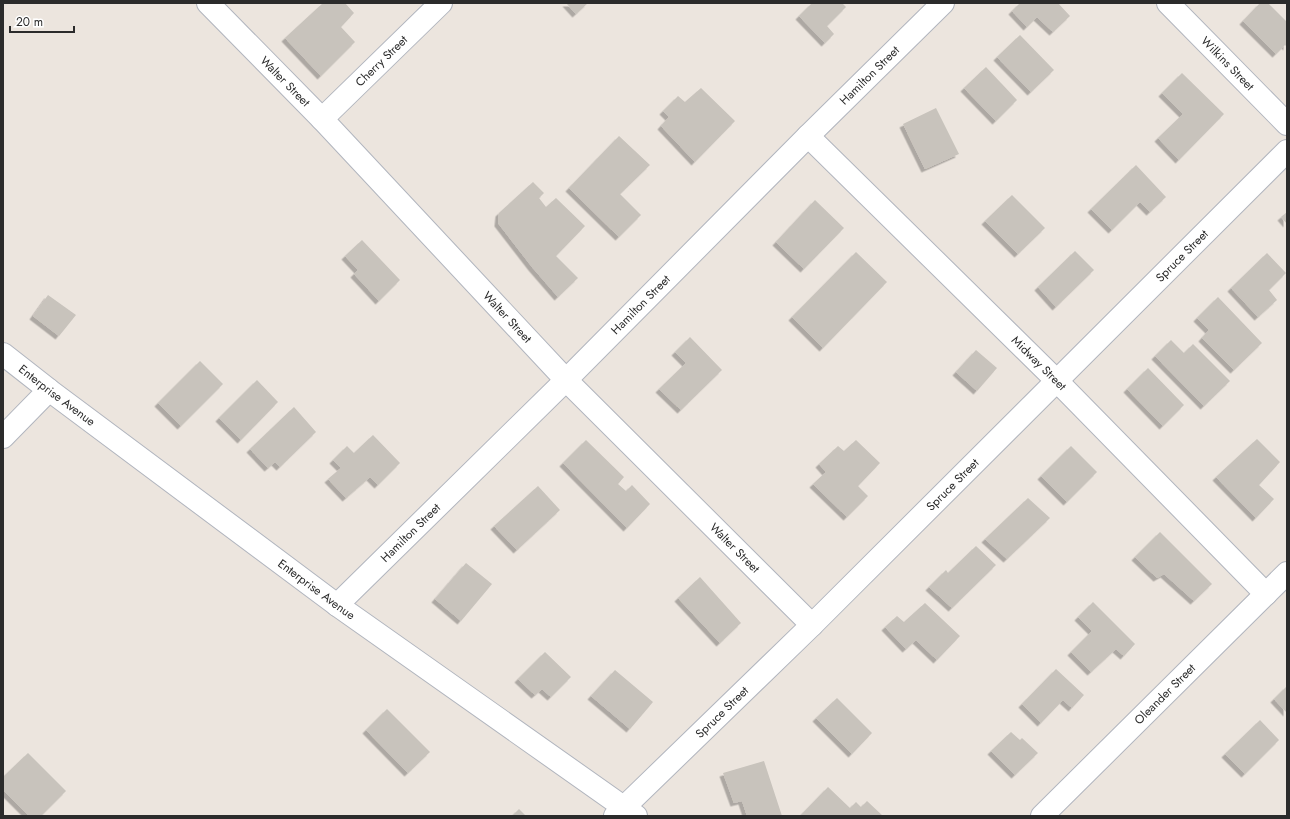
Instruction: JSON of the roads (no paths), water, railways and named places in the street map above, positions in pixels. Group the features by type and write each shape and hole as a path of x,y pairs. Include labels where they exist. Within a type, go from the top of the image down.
{"street":[{"name":"Walter Street","path":"208,3 322,120 566,380 812,625"},
{"name":"Cherry Street","path":"322,120 441,3"},
{"name":"Hamilton Street","path":"337,605 566,380 808,136 943,3"},
{"name":"Wilkins Street","path":"1168,3 1287,124"},
{"name":"Midway Street","path":"808,136 1057,381 1266,594"},
{"name":"Spruce Street","path":"625,813 1287,151"},
{"name":"Enterprise Avenue","path":"3,354 337,605 625,813"},
{"path":"3,437 49,390"},
{"name":"Oleander Street","path":"1042,816 1287,572"}]}
